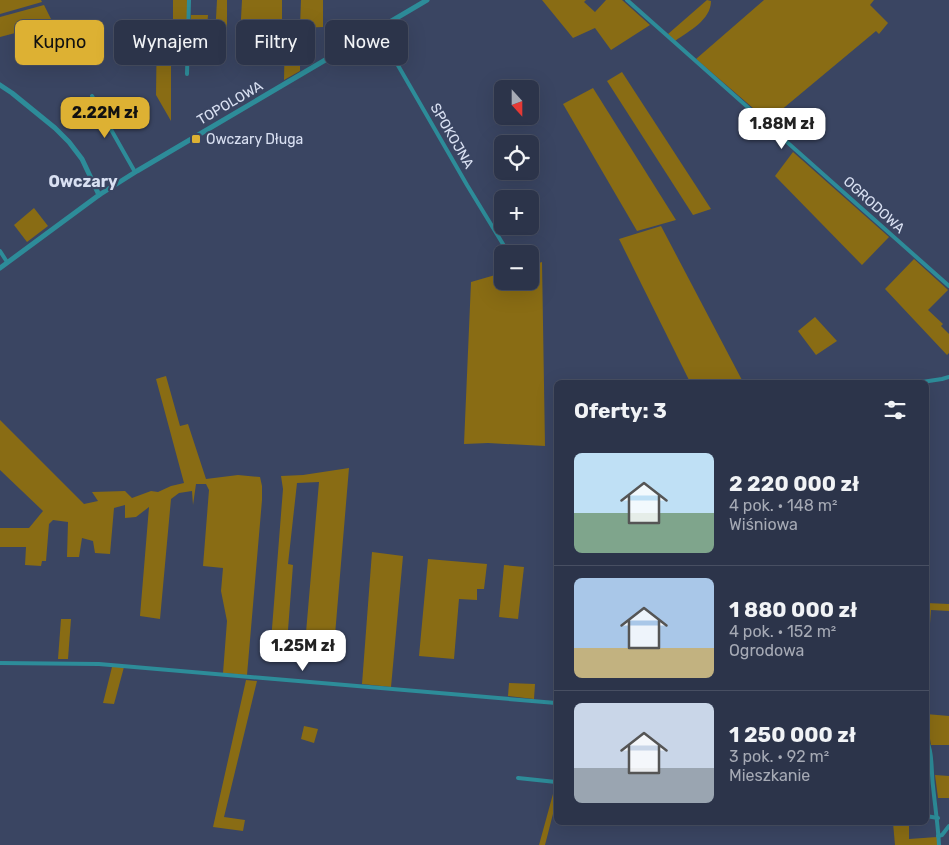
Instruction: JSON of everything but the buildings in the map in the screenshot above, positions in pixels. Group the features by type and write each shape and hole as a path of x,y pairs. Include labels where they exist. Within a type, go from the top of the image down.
{"street":[{"path":"187,74 189,0"},
{"name":"TOPOLOWA","path":"394,20 427,0"},
{"name":"OGRODOWA","path":"627,0 949,286"},
{"name":"TOPOLOWA","path":"0,268 99,195 135,172 325,61"},
{"name":"SPOKOJNA","path":"398,65 504,245"},
{"path":"0,85 22,101 69,142 82,159 99,195"},
{"path":"92,96 135,172"},
{"path":"0,251 7,262"},
{"path":"929,381 949,377"},
{"path":"0,663 48,662 148,668 554,703"},
{"path":"929,745 938,818 938,845"},
{"path":"518,778 554,782"},
{"path":"929,816 938,818"},
{"path":"938,836 942,835 949,826"}],"shaded area":[{"path":"0,0 41,0 42,2 0,14"},
{"path":"173,0 188,0 187,20 173,20"},
{"path":"217,0 227,0 227,37 226,20 216,20"},
{"path":"242,0 282,0 282,20 241,20"},
{"path":"301,0 323,0 323,27 315,27 315,20 300,20"},
{"path":"542,0 586,0 584,2 595,12 606,0 622,0 650,25 611,50 595,28 573,38"},
{"path":"707,0 711,1 707,14 693,29 675,41 668,34"},
{"path":"764,0 874,0 870,5 888,23 879,34 876,31 768,121 696,59"},
{"path":"44,5 52,20 15,20 15,33 0,37 0,17"},
{"path":"191,15 208,15 208,20 191,20"},
{"path":"156,65 171,65 171,121 156,95"},
{"path":"284,65 300,65 300,71 284,80"},
{"path":"622,72 711,209 693,215 607,81"},
{"path":"593,88 676,220 637,231 563,104"},
{"path":"793,152 889,237 862,265 775,176"},
{"path":"34,208 48,226 27,242 14,225"},
{"path":"661,226 742,380 689,380 619,239"},
{"path":"914,259 948,290 928,310 943,324 941,326 949,334 949,353 947,355 885,289"},
{"path":"542,262 545,446 488,443 464,444 471,282 494,275 494,290 539,290 539,263"},
{"path":"815,317 837,341 816,355 798,331"},
{"path":"166,376 180,426 188,424 206,479 238,475 260,477 262,500 247,675 223,673 227,621 221,591 223,568 203,566 209,490 206,484 196,484 193,505 192,491 179,493 171,499 160,619 140,616 149,507 136,517 125,518 125,505 114,508 110,554 95,553 93,541 82,538 79,557 67,557 68,522 53,520 49,524 46,561 42,561 41,566 25,565 26,547 0,547 0,528 29,528 43,511 0,470 0,420 84,504 98,501 92,492 125,491 132,498 151,491 158,492 184,483 156,379"},
{"path":"349,468 334,647 305,644 319,482 297,483 288,564 293,565 287,643 271,641 283,489 281,476 303,475"},
{"path":"372,552 403,556 391,687 362,684"},
{"path":"428,559 487,564 484,589 477,589 477,600 459,599 454,659 419,656"},
{"path":"504,565 524,567 518,619 499,617"},
{"path":"929,603 949,604 949,611 931,610 929,637"},
{"path":"61,619 71,619 68,659 58,659"},
{"path":"112,667 124,667 114,704 103,703"},
{"path":"246,680 257,681 224,817 245,820 243,831 213,827"},
{"path":"509,683 535,684 534,699 508,696"},
{"path":"929,714 949,716 949,745 931,745"},
{"path":"304,726 318,729 314,743 301,739"},
{"path":"935,775 949,776 949,798 938,798"},
{"path":"554,790 554,810 545,845 539,845"},
{"path":"893,825 909,825 909,839 937,837 937,845 895,845"}],"place":[{"name":"Owczary Długa","path":"196,139"}],"district":[{"name":"Owczary","path":"83,181"}]}
